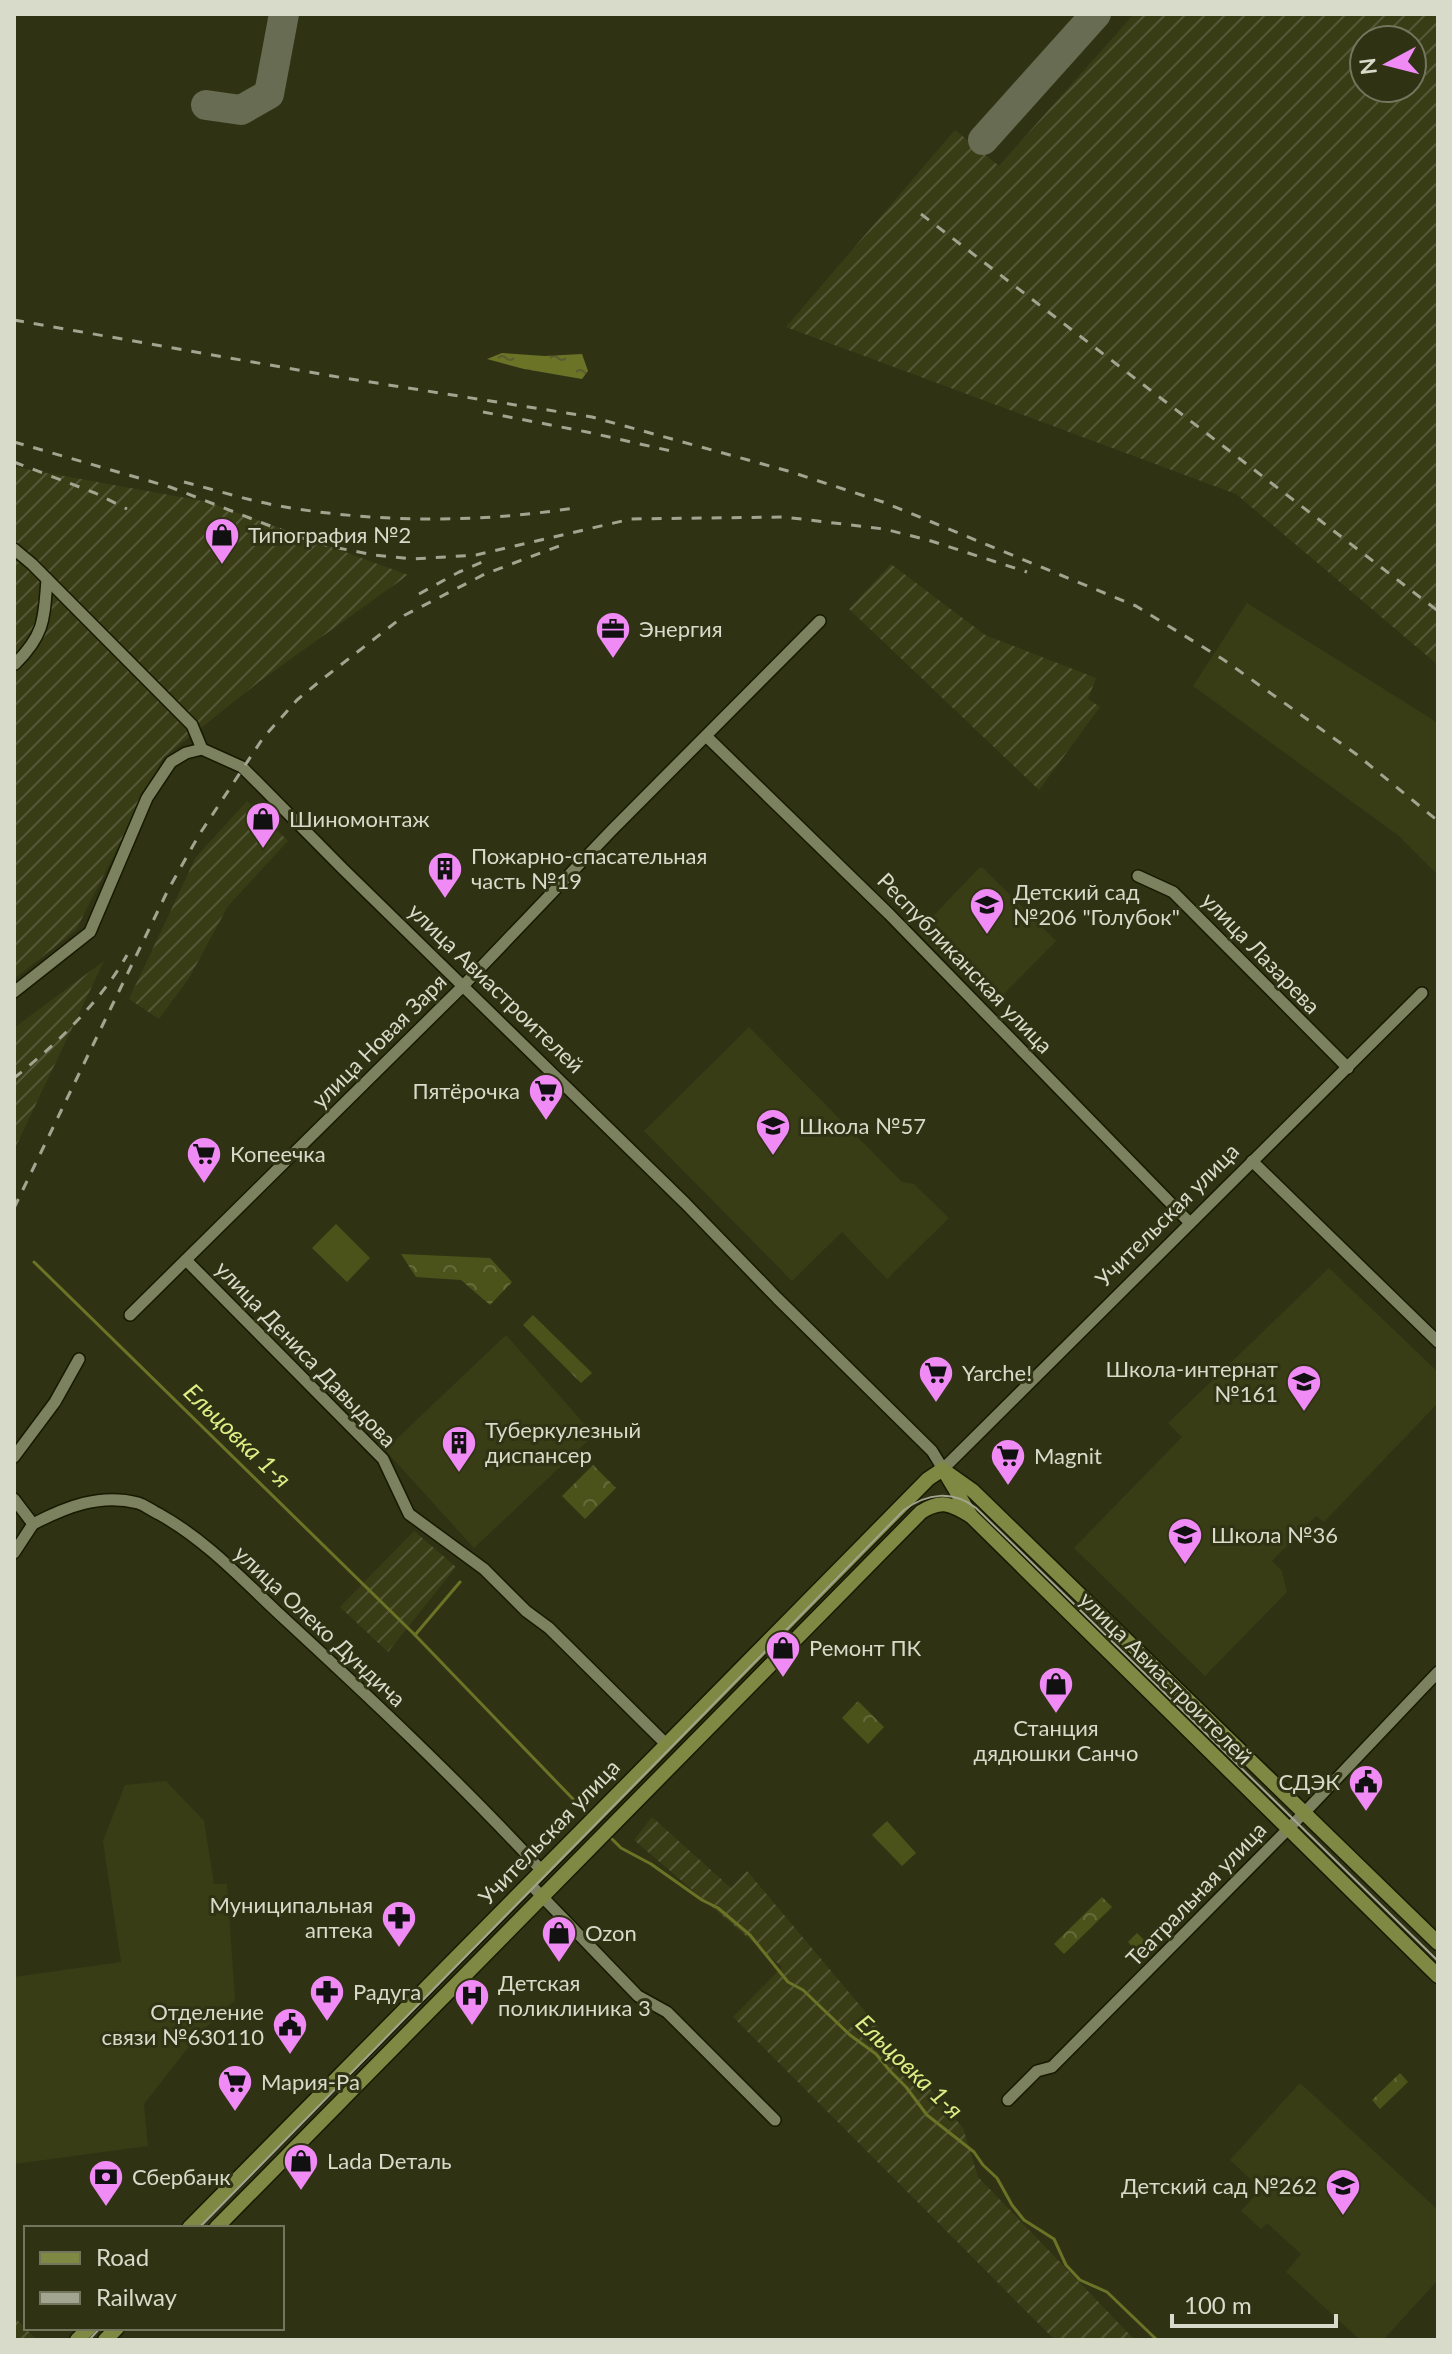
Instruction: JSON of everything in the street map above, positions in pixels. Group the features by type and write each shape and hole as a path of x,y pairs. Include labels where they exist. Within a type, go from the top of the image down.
{"main road":[{"name":"Учительская улица","path":"218,2226 910,1522 931,1505 938,1495 943,1469"},
{"name":"Учительская улица","path":"191,2226 928,1479 943,1469"},
{"name":"улица Авиастроителей","path":"943,1469 971,1516 1438,1976"},
{"name":"улица Авиастроителей","path":"943,1469 973,1491 1438,1943"},
{"path":"931,1505 951,1504 971,1516"}],"street":[{"path":"14,549 192,725 202,749 186,753 171,762 147,798 90,932 14,992"},
{"path":"15,664 32,647 44,623 47,579"},
{"name":"улица Новая Заря","path":"130,1315 463,986 820,621"},
{"name":"Республиканская улица","path":"706,736 889,914 1190,1223"},
{"name":"улица Авиастроителей","path":"202,749 242,767 685,1203 932,1451 943,1469"},
{"name":"улица Лазарева","path":"1138,876 1173,892 1348,1068"},
{"name":"Учительская улица","path":"943,1469 1422,993"},
{"path":"1252,1161 1438,1342"},
{"name":"улица Дениса Давыдова","path":"186,1260 383,1459 409,1514 484,1569 526,1611 549,1628 666,1744"},
{"path":"14,1457 55,1402 79,1359"},
{"path":"14,1499 33,1524 14,1553"},
{"name":"улица Олеко Дундича","path":"33,1524 67,1507 104,1499 139,1503 181,1526 298,1631 542,1871"},
{"name":"Театральная улица","path":"1008,2100 1037,2071 1052,2067 1305,1812 1438,1672"},
{"path":"530,1884 638,1996 667,2012 775,2120"}],"shaded area":[{"path":"1134,14 1438,14 1438,665 1236,494 786,327 955,130 999,166"},
{"path":"14,467 208,502 408,575 260,681 163,758 76,930 14,979"},
{"path":"891,564 985,635 1096,678 1088,699 1100,707 1039,790 849,609"},
{"path":"1247,603 1438,723 1438,875 1399,836 1193,686"},
{"path":"247,801 288,841 228,906 189,978 159,1019 129,999 196,857"},
{"name":"Детский сад №206 \"Голубок\"","path":"982,867 1056,941 998,1000 985,984 977,990 918,932"},
{"path":"104,961 14,1150 14,1028"},
{"name":"Школа №57","path":"749,1027 902,1182 914,1184 949,1218 887,1279 842,1232 792,1281 644,1131"},
{"name":"Школа-интернат №161","path":"1329,1268 1438,1372 1438,1403 1324,1522 1316,1516 1272,1561 1282,1571 1287,1592 1205,1676 1074,1548 1182,1437 1168,1423"},
{"path":"506,1335 594,1435 474,1548 385,1450"},
{"path":"414,1531 456,1567 388,1652 340,1607"},
{"path":"166,1781 204,1821 214,1884 227,1884 235,2000 198,2035 144,2104 148,2146 14,2164 14,1977 121,1962 103,1841 125,1785"},
{"path":"652,1817 731,1888 747,1871 963,2128 978,2177 1135,2340 1055,2340 733,2017 782,1967 634,1840"},
{"name":"Детский сад №262","path":"1300,2083 1438,2210 1438,2280 1383,2340 1360,2340 1286,2272 1301,2254 1267,2223 1261,2229 1241,2211 1261,2189 1230,2160"},
{"path":"14,2317 37,2340 14,2340"}],"green space":[{"path":"336,1224 370,1258 347,1282 312,1248"},
{"path":"401,1254 490,1258 512,1282 490,1305 461,1280 416,1277"},
{"path":"533,1315 592,1373 581,1383 523,1325"},
{"path":"593,1465 616,1488 585,1519 562,1496"},
{"path":"858,1701 884,1727 868,1744 842,1718"},
{"path":"887,1821 916,1853 902,1866 872,1835"},
{"path":"1102,1897 1112,1907 1064,1954 1054,1944"},
{"path":"1137,1933 1151,1947 1141,1956 1128,1942"},
{"path":"1400,2073 1408,2082 1380,2109 1372,2100"}],"water":[{"path":"502,353 545,356 582,354 588,371 582,379 487,359"}],"waterway":[{"name":"Ельцовка 1-я","path":"34,1262 415,1635"},
{"name":"Ельцовка 1-я","path":"460,1582 415,1635 573,1799"},
{"name":"Ельцовка 1-я","path":"612,1839 621,1848 718,1908 750,1935 788,1982 803,1990 850,2035 876,2054 927,2115 974,2152 997,2178 1024,2220 1054,2239 1066,2265 1080,2280 1107,2292 1157,2340"}],"taxiway":[{"path":"206,105 241,110 269,94 284,14"},
{"path":"983,140 1096,14"}],"tram line":[{"path":"201,2226 904,1510 931,1497 958,1498 976,1508 1438,1961"},
{"path":"89,2340 98,2330"}],"railway":[{"path":"921,214 1438,611"},
{"path":"14,320 332,376 592,417 788,471 883,502 1136,606 1224,660 1356,754 1438,821"},
{"path":"483,412 671,451"},
{"path":"14,442 170,487 296,536 374,555 412,559 476,555 631,519 784,517 884,529 1027,572"},
{"path":"14,462 95,493 127,509"},
{"path":"184,482 279,506 353,516 464,518 574,508"},
{"path":"14,1208 168,890 199,835 263,738 297,700 405,615 485,574 567,543"},
{"path":"419,594 487,560"},
{"path":"14,1078 76,1021 105,989 127,955"}],"place":[{"name":"Типография №2","path":"222,566"},
{"name":"Энергия","path":"613,660"},
{"name":"Шиномонтаж","path":"263,850"},
{"name":"Пожарно-спасательная часть №19","path":"445,900"},
{"name":"Детский сад №206 \"Голубок\"","path":"987,936"},
{"name":"Пятёрочка","path":"546,1122"},
{"name":"Школа №57","path":"773,1157"},
{"name":"Копеечка","path":"204,1185"},
{"name":"Yarche!","path":"936,1404"},
{"name":"Школа-интернат №161","path":"1304,1413"},
{"name":"Туберкулезный диспансер","path":"459,1474"},
{"name":"Magnit","path":"1008,1487"},
{"name":"Школа №36","path":"1185,1566"},
{"name":"Ремонт ПК","path":"783,1679"},
{"name":"Станция дядюшки Санчо","path":"1056,1715"},
{"name":"СДЭК","path":"1366,1813"},
{"name":"Муниципальная аптека","path":"399,1949"},
{"name":"Ozon","path":"559,1964"},
{"name":"Радуга","path":"327,2023"},
{"name":"Детская поликлиника 3","path":"472,2027"},
{"name":"Отделение связи №630110","path":"290,2056"},
{"name":"Мария-Ра","path":"235,2113"},
{"name":"Lada Dеталь","path":"301,2192"},
{"name":"Сбербанк","path":"106,2208"},
{"name":"Детский сад №262","path":"1343,2217"}]}
